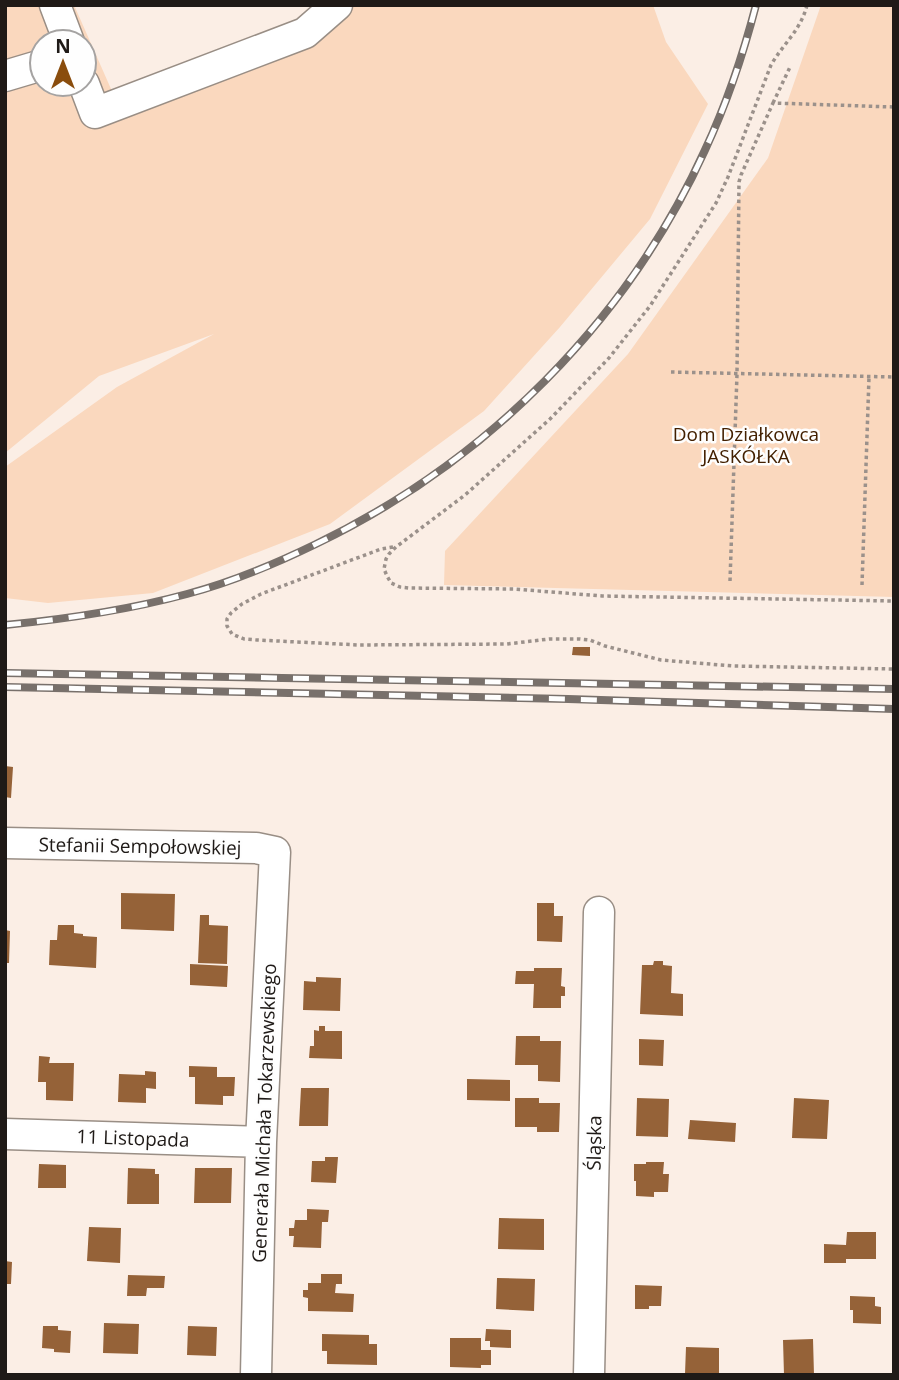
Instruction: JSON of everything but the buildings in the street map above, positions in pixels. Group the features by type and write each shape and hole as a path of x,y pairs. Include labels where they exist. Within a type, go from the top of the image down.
{"street":[{"path":"55,5 64,28"},
{"path":"89,98 95,113 305,33 337,5"},
{"path":"5,76 28,69"},
{"name":"Stefanii Sempołowskiej","path":"5,843 256,848 275,852"},
{"name":"Generała Michała Tokarzewskiego","path":"256,1375 261,1142 275,852"},
{"name":"Śląska","path":"589,1375 599,912"},
{"name":"11 Listopada","path":"5,1134 261,1142"}],"path":[{"path":"807,5 797,30 778,52 771,65 716,203 650,306 610,358 550,419 465,495 396,547 386,559 384,569 391,583 409,588 514,589 602,596 894,601"},
{"path":"730,581 737,374 739,182 791,65"},
{"path":"772,103 894,107"},
{"path":"671,372 894,377"},
{"path":"862,585 869,377"},
{"path":"396,547 382,549 250,599 231,613 227,626 232,634 257,640 372,645 507,644 549,639 580,639 662,660 733,666 894,669"}],"green space":[{"path":"5,5 74,5 84,28 28,28 28,98 98,98 98,59 115,98 316,34 353,5 653,5 666,42 708,104 650,219 560,327 484,411 330,524 153,593 48,603 5,598 5,467 117,387 214,334 99,376 5,453"},
{"name":"Dom Działkowca JASKÓŁKA","path":"821,5 894,5 894,597 444,585 445,551 628,354 768,158"}],"railway":[{"path":"5,625 142,605 204,589 253,572 316,544 378,511 438,472 493,429 545,381 592,329 635,273 673,213 720,115 756,5"},
{"path":"5,673 894,689"},
{"path":"5,687 894,709"}]}
